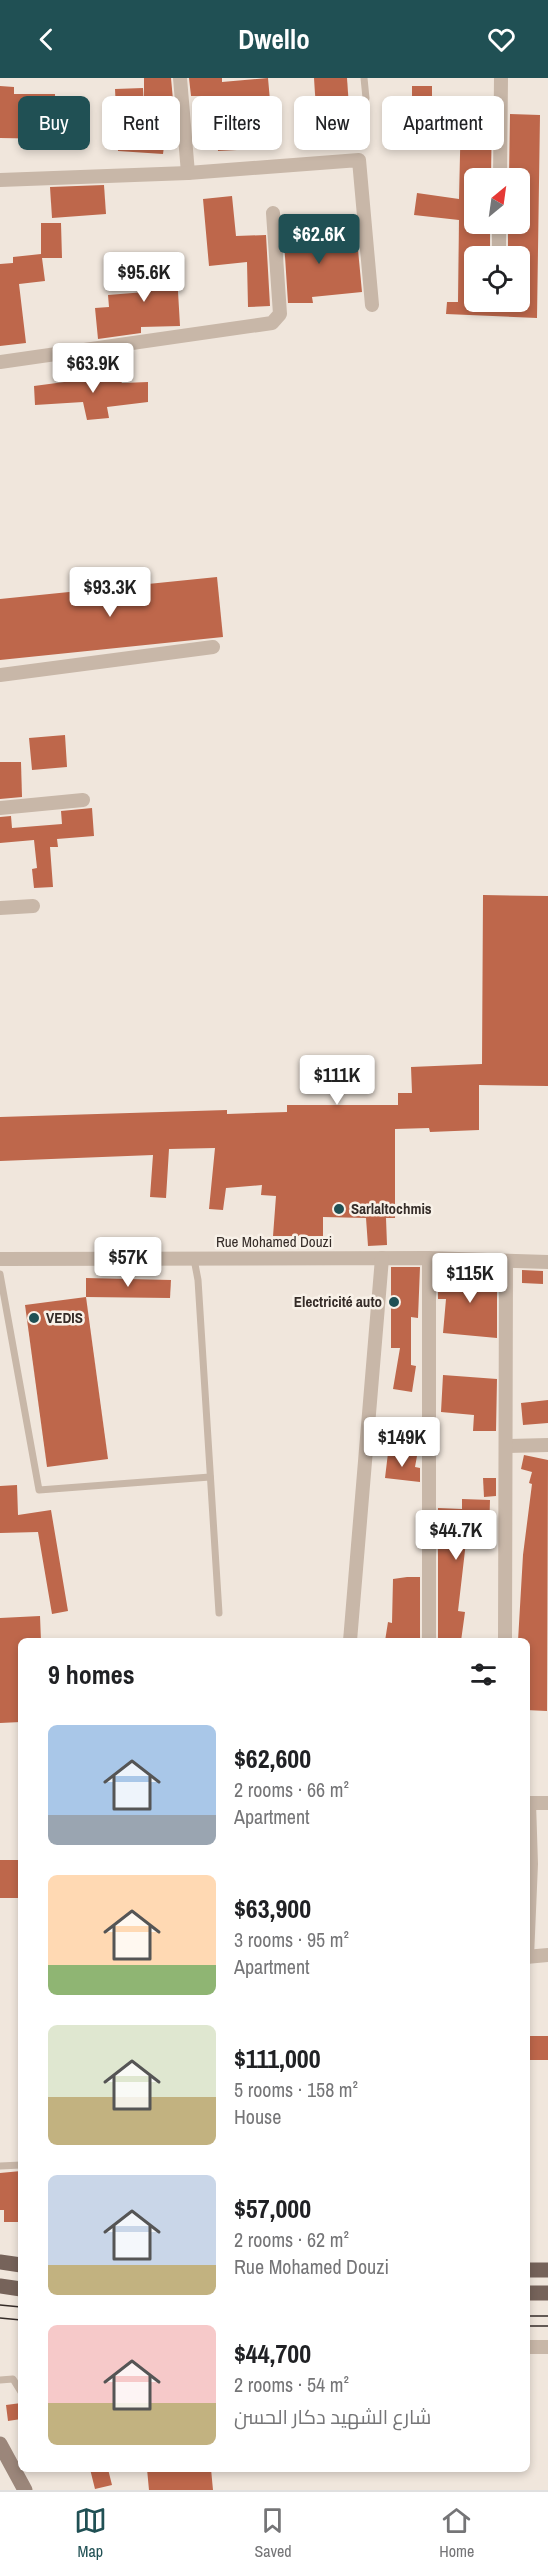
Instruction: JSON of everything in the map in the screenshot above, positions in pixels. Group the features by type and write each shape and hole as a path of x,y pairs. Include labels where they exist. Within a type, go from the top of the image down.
{"main road":[{"path":"0,2262 18,2265"},
{"path":"530,2270 548,2270"},
{"path":"0,2286 18,2289"},
{"path":"530,2293 548,2293"},
{"path":"0,2444 26,2490"}],"street":[{"path":"180,78 188,173"},
{"path":"500,168 501,78"},
{"path":"0,180 188,173 359,160 372,305"},
{"path":"0,362 272,323 280,314 273,213"},
{"path":"0,675 213,647"},
{"path":"0,808 82,800"},
{"path":"0,908 33,906"},
{"path":"350,1638 382,1258"},
{"path":"429,1258 429,1638"},
{"name":"Rue Mohamed Douzi","path":"0,1259 429,1258 548,1262"},
{"path":"506,1261 506,1638"},
{"path":"506,1446 548,1445"},
{"path":"530,1803 548,1803"},
{"path":"530,1957 548,1954"},
{"path":"530,2347 548,2347"}],"lane":[{"path":"364,78 366,96"},
{"path":"194,1259 198,1280 219,1613"},
{"path":"0,1274 39,1490 210,1477"},
{"path":"0,2166 18,2165"},
{"path":"0,2380 13,2379 18,2387"}],"building":[{"path":"144,78 171,78 173,96 144,96"},
{"path":"189,78 222,78 222,82 268,78 270,96 191,96"},
{"path":"314,78 347,78 348,96 315,96"},
{"path":"0,86 14,87 14,94 55,94 55,96 18,96 18,138 0,138"},
{"path":"412,86 432,86 432,96 412,96"},
{"path":"143,88 143,96 115,96 115,89"},
{"path":"510,114 540,115 537,318 446,314 447,302 458,302 459,220 414,215 417,193 459,199 460,150 491,150 491,168 464,168 464,234 490,234 490,246 464,246 464,312 530,312 530,246 508,246 508,234 530,234 530,168 509,168"},
{"path":"118,150 164,150 163,154"},
{"path":"104,185 106,214 52,218 50,187"},
{"path":"232,196 236,236 266,235 270,306 248,307 247,262 209,266 203,199"},
{"path":"41,223 61,223 62,258 42,258 45,281 19,284 26,343 0,346 0,264 13,263 13,257 41,254"},
{"path":"283,225 310,225 311,239 357,239 362,292 312,297 313,303 288,303"},
{"path":"176,257 180,326 141,327 141,333 98,339 95,308 109,307 108,295 145,292 144,259"},
{"path":"117,375 122,383 148,382 148,402 107,407 109,418 87,420 83,402 35,405 34,386"},
{"path":"217,577 223,637 0,660 0,599"},
{"path":"65,735 67,767 32,770 29,738"},
{"path":"0,762 21,762 22,797 0,799"},
{"path":"92,808 94,836 57,839 58,847 50,847 53,887 34,888 32,869 37,868 34,840 0,843 0,817 11,816 12,828 62,824 61,811"},
{"path":"483,895 548,896 548,1086 479,1085 479,1130 430,1132 429,1128 395,1129 395,1218 386,1218 387,1245 368,1246 366,1218 323,1217 323,1236 273,1236 276,1196 261,1195 262,1185 226,1188 223,1210 209,1209 215,1148 169,1149 166,1198 150,1197 153,1155 0,1161 0,1117 227,1110 227,1114 287,1112 287,1105 398,1105 398,1093 412,1093 411,1067 482,1064"},
{"path":"391,1267 420,1267 418,1318 411,1317 411,1365 416,1366 412,1392 393,1389 400,1348 391,1348"},
{"path":"471,1270 497,1271 497,1338 443,1333 446,1299 438,1299 438,1275 471,1276"},
{"path":"522,1270 543,1271 543,1284 522,1283"},
{"path":"86,1278 171,1280 170,1298 86,1297"},
{"path":"86,1297 108,1459 47,1467 25,1305"},
{"path":"443,1375 497,1379 496,1431 473,1431 474,1415 441,1412"},
{"path":"548,1400 548,1423 523,1425 521,1403"},
{"path":"388,1453 417,1456 415,1467 420,1468 420,1482 385,1478"},
{"path":"524,1455 548,1460 547,1711 530,1710 530,1638 518,1638 523,1555 532,1484 529,1483 532,1472 521,1469"},
{"path":"483,1478 496,1478 496,1496 484,1497"},
{"path":"17,1485 18,1515 51,1510 68,1611 52,1614 38,1532 0,1533 0,1486"},
{"path":"462,1499 490,1500 489,1534 467,1533 458,1611 465,1612 461,1638 438,1638 438,1508 462,1509"},
{"path":"420,1577 420,1638 385,1638 388,1622 392,1623 393,1579"},
{"path":"40,1616 41,1638 18,1638 18,1722 0,1723 0,1618"},
{"path":"0,1860 18,1860 18,1898 0,1898"},
{"path":"530,2036 548,2036 548,2060 530,2060"},
{"path":"18,2171 18,2222 4,2222 4,2210 0,2210 0,2173"},
{"path":"18,2403 18,2419 8,2421 6,2405"},
{"path":"91,2472 109,2472 112,2485 95,2489"},
{"path":"147,2472 211,2472 213,2490 149,2490"}],"tram line":[{"path":"0,2305 18,2307"},
{"path":"530,2316 548,2316"},
{"path":"0,2318 18,2320"},
{"path":"530,2326 548,2326"}],"place":[{"name":"Sarlaltochmis","path":"339,1209"},
{"name":"Electricité auto","path":"394,1302"},
{"name":"VEDIS","path":"34,1318"}]}
